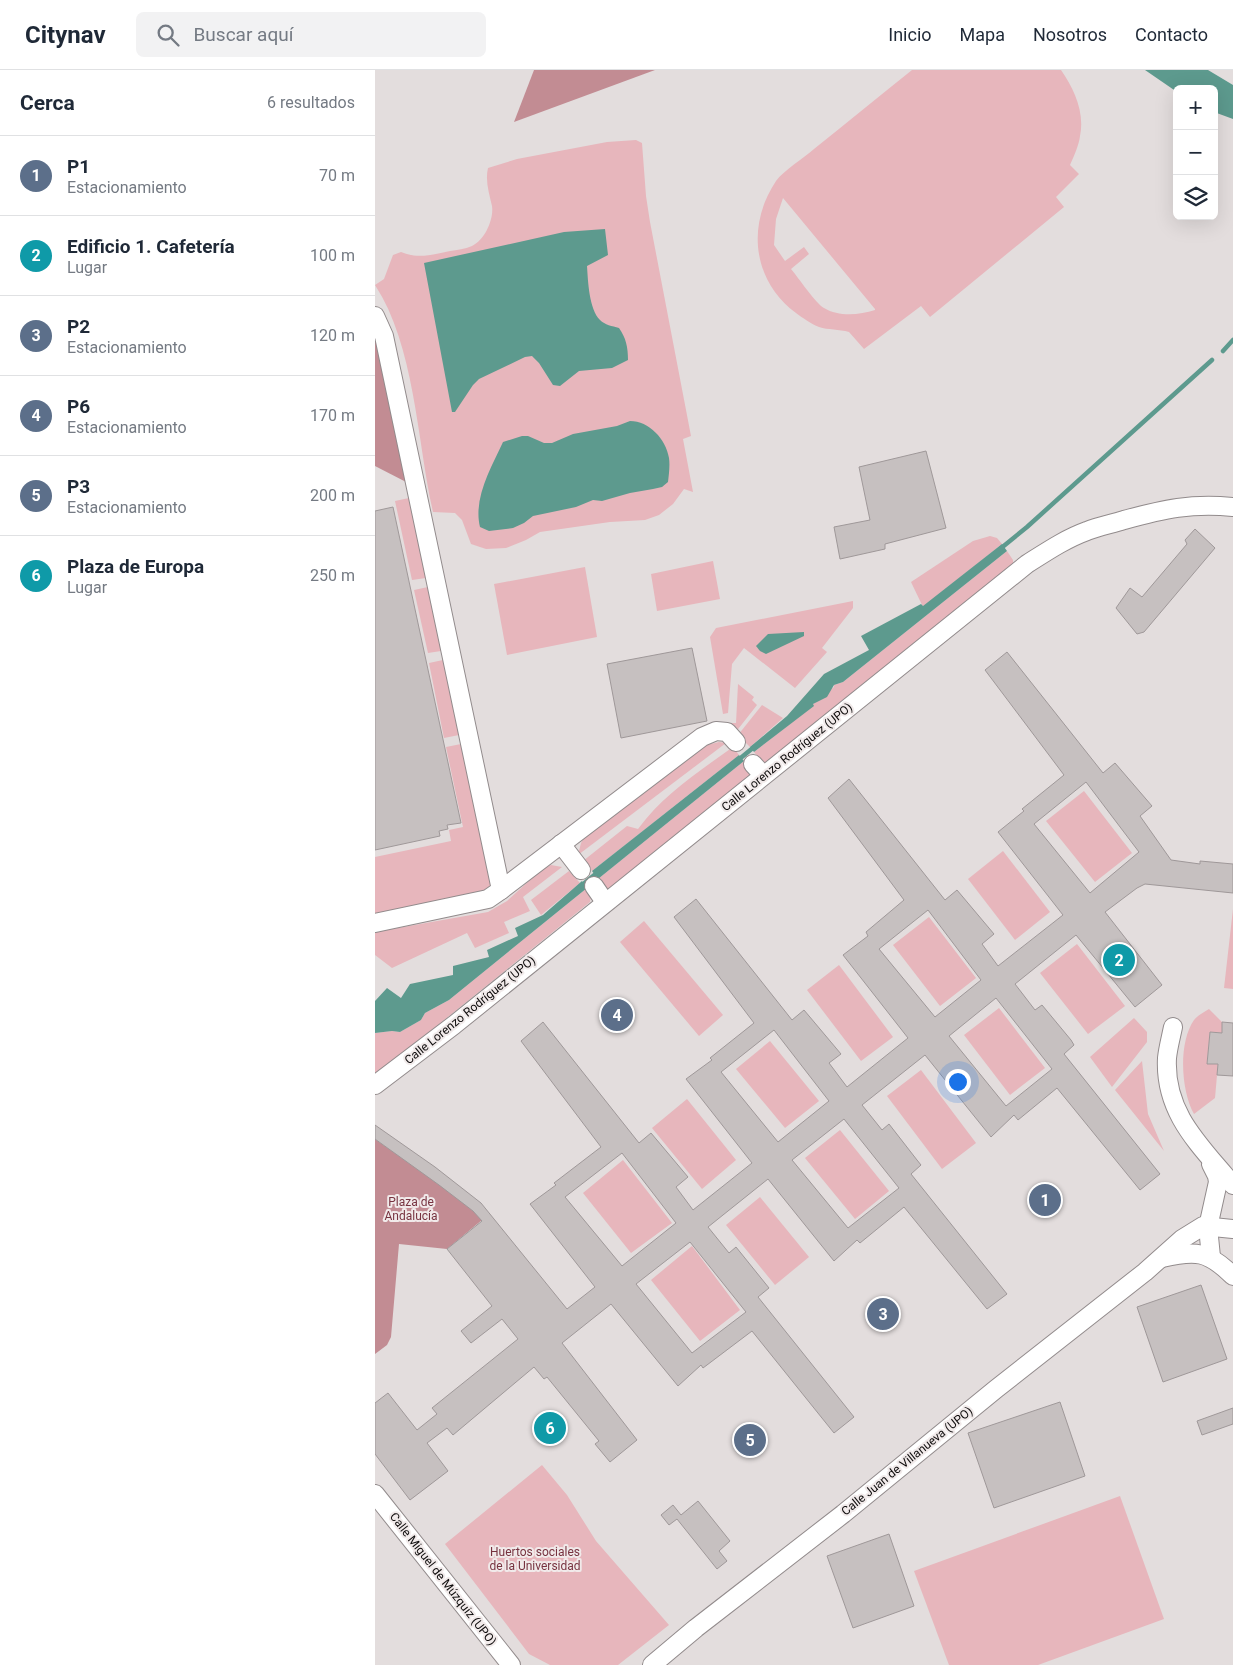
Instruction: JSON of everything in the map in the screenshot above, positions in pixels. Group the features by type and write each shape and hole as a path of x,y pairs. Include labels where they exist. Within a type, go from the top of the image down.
{"street":[{"path":"375,316 384,336 501,890"},
{"name":"Calle Lorenzo Rodríguez (UPO)","path":"375,1085 454,1025 605,902 758,769 1027,564 1056,546 1087,531 1176,507 1210,505 1233,508"},
{"path":"375,923 488,899 702,737 716,731 727,732 736,742"},
{"path":"561,844 581,870"},
{"path":"594,886 605,902"},
{"path":"1173,1027 1167,1057 1169,1084 1174,1103 1187,1131 1233,1185"},
{"path":"1204,1150 1218,1182 1208,1226 1211,1257"},
{"name":"Calle Juan de Villanueva (UPO)","path":"652,1665 1162,1258 1182,1238 1203,1226 1208,1226"},
{"path":"1208,1226 1233,1229"},
{"path":"1162,1258 1180,1254 1197,1254 1211,1257 1233,1276"},
{"name":"Calle Miguel de Múzquiz (UPO)","path":"375,1494 511,1665"}],"green space":[{"path":"534,70 655,70 514,122"},
{"path":"912,70 1061,70 1074,93 1080,110 1081,127 1079,139 1070,165 1079,174 1056,197 1064,207 930,317 921,306 864,349 849,332 816,326 796,313 782,300 771,285 763,269 759,252 760,216 766,198 776,181 789,168","holes":["783,198 875,309 856,314 836,313 821,306 812,296 791,269 809,254 804,247 785,261 774,245 776,219"]},
{"path":"636,140 642,143 650,222 691,436 683,439 693,492 684,489 673,504 659,515 645,520 610,522 540,532 506,548 486,549 471,544 462,520 455,513 433,512 407,365 399,336 388,309 375,285 384,279 393,255 401,252 419,256 437,254 469,247 481,239 488,229 492,217 492,206 487,182 488,168 517,159 607,142"},
{"path":"375,336 385,365 408,483 375,466"},
{"path":"409,498 426,578 412,580 395,501"},
{"path":"990,536 997,538 1002,544 923,607 911,582 973,541"},
{"path":"1007,551 1013,560 1013,566 764,765 754,752 813,706 834,685 843,682"},
{"path":"713,561 720,599 657,611 651,574"},
{"path":"585,567 597,637 507,655 494,584"},
{"path":"428,587 441,651 428,653 414,590"},
{"path":"853,601 853,608 822,648 827,652 795,688 744,648 732,664 728,713 723,714 710,637 716,628"},
{"path":"443,660 459,735 444,738 429,663"},
{"path":"738,684 754,697 752,700 757,705 735,733 727,723 736,723"},
{"path":"762,705 783,718 750,747 738,735"},
{"path":"719,742 726,743 578,855 585,836 699,749"},
{"path":"461,744 491,886 486,890 375,914 375,857 451,841 449,830 463,827 446,747"},
{"path":"733,747 739,755 592,871 583,861 627,826 638,829 658,805 694,775"},
{"path":"744,761 752,774 607,891 598,879"},
{"path":"1084,791 1132,853 1095,882 1046,821"},
{"path":"1003,851 1050,912 1015,940 968,879"},
{"path":"551,865 562,867 523,897 530,911 504,922 509,933 475,948 467,933 392,968 375,955 375,932 488,912 507,901 541,870"},
{"path":"569,871 580,883 541,915 531,900"},
{"path":"587,888 591,895 590,902 375,1074 375,1033 400,1032 421,1020 425,1013 449,1000"},
{"path":"1233,909 1233,989 1224,988"},
{"path":"929,917 976,978 940,1006 893,945"},
{"path":"644,921 723,1015 699,1036 620,942"},
{"path":"1077,944 1125,1006 1088,1034 1040,973"},
{"path":"839,965 893,1037 861,1061 807,990"},
{"path":"999,1008 1045,1068 1010,1095 964,1035"},
{"path":"1209,1009 1222,1022 1222,1033 1210,1032 1207,1063 1218,1064 1215,1098 1194,1114 1186,1093 1184,1080 1185,1041 1194,1020"},
{"path":"1134,1018 1147,1032 1147,1042 1112,1087 1090,1057"},
{"path":"770,1041 819,1101 785,1128 736,1069"},
{"path":"1142,1061 1148,1114 1164,1151 1115,1090"},
{"path":"921,1070 976,1143 942,1169 887,1096"},
{"path":"687,1099 736,1160 702,1189 652,1128"},
{"path":"840,1130 889,1191 855,1219 805,1158"},
{"name":"Plaza de Andalucía","path":"375,1139 445,1187 482,1220 447,1249 399,1244 391,1337 387,1345 375,1354"},
{"path":"623,1160 672,1223 631,1253 583,1193"},
{"path":"760,1197 809,1257 775,1285 726,1225"},
{"path":"692,1246 740,1310 700,1341 651,1280"},
{"name":"Huertos sociales de la Universidad","path":"542,1465 567,1495 596,1541 669,1625 618,1665 550,1665 529,1654 445,1544"},
{"path":"1120,1496 1164,1619 1038,1665 949,1665 914,1571"}],"shaded area":[{"path":"1145,70 1208,70 1233,85 1233,119 1218,113 1218,85 1173,85 1173,89"},
{"path":"605,229 608,255 587,266 590,294 593,309 600,320 619,328 626,343 628,360 612,368 579,371 560,386 553,385 539,363 532,356 525,357 479,379 455,412 452,412 424,263 564,232"},
{"path":"630,421 644,424 650,428 664,444 669,458 669,470 668,482 662,487 602,501 593,500 576,507 533,516 513,528 489,531 480,527 478,516 481,494 484,483 503,442 528,436 544,443 552,443 573,434 617,426"},
{"path":"1002,544 1007,551 843,682 834,685 827,697 813,704 814,706 754,752 750,747 787,716 824,674 869,650 861,636 921,604 923,606"},
{"path":"804,632 804,636 766,654 756,646 768,634"},
{"path":"739,755 744,761 598,879 592,871"},
{"path":"582,881 587,888 449,1000 425,1013 421,1020 400,1032 375,1033 375,1001 387,988 401,998 410,984 453,975 453,966 489,957 487,950 518,936 515,928 543,915"}],"building":[{"path":"926,451 946,528 885,544 885,549 840,559 834,527 870,520 859,467"},
{"path":"393,507 461,823 447,825 448,829 439,831 440,836 375,850 375,511"},
{"path":"1195,529 1215,548 1144,632 1137,634 1116,608 1130,588 1142,597 1187,544 1185,540"},
{"path":"692,648 707,721 621,738 607,664"},
{"path":"1007,652 1103,773 1115,763 1152,806 1140,816 1171,860 1200,864 1200,861 1233,864 1233,893 1145,884 1105,912 1162,985 1135,1007 1076,935 1015,984 1035,1010 1042,1005 1071,1040 1074,1045 1064,1054 1160,1174 1140,1190 1057,1088 1018,1120 1014,1115 991,1137 925,1055 862,1105 882,1130 889,1124 921,1165 911,1174 1007,1294 987,1309 904,1207 860,1243 857,1240 834,1261 768,1179 708,1227 729,1253 736,1247 769,1288 758,1297 854,1417 834,1433 752,1331 703,1368 701,1365 678,1386 611,1304 562,1343 637,1440 610,1462 595,1444 599,1441 547,1377 544,1379 534,1367 453,1435 447,1428 427,1443 448,1471 410,1500 375,1454 375,1403 388,1393 417,1430 437,1414 432,1408 518,1339 502,1319 471,1343 461,1331 492,1306 447,1249 482,1221 473,1211 375,1139 375,1125 435,1167 481,1203 567,1309 595,1287 530,1204 601,1147 521,1041 543,1022 639,1143 651,1133 688,1177 676,1187 693,1210 752,1163 686,1079 712,1060 710,1058 754,1023 674,917 696,899 792,1020 804,1010 841,1054 829,1063 847,1087 908,1038 843,955 868,936 866,932 904,900 828,798 849,779 945,900 957,890 994,934 982,944 998,966 1063,915 998,832 1024,811 1022,809 1064,775 985,670","holes":["1086,782 1139,852 1090,893 1034,824","928,910 981,980 935,1017 879,949","996,998 1052,1069 1006,1106 949,1036","774,1030 829,1101 778,1142 721,1072","844,1119 899,1188 848,1228 792,1160","622,1153 676,1223 622,1266 565,1197","690,1242 746,1312 692,1353 636,1284"]},
{"path":"1222,1022 1233,1023 1233,1076 1217,1075 1218,1064 1207,1064 1210,1032 1222,1033"},
{"path":"1201,1285 1227,1359 1163,1382 1137,1307"},
{"path":"1060,1402 1085,1476 994,1508 968,1433"},
{"path":"1233,1408 1233,1424 1202,1435 1197,1421"},
{"path":"698,1501 730,1541 719,1551 727,1561 717,1569 677,1519 669,1525 661,1515 673,1505 681,1515"},
{"path":"889,1534 914,1606 853,1628 827,1556"}],"waterway":[{"path":"1223,351 1233,340"},
{"path":"1000,549 1027,527 1212,360"},
{"path":"737,761 754,747"},
{"path":"581,886 598,872"}],"place":[{"name":"Edificio 1. Cafetería","path":"1119,960"},
{"name":"P6","path":"617,1015"},
{"name":"P1","path":"1045,1200"},
{"name":"P2","path":"883,1314"},
{"name":"Plaza de Europa","path":"550,1428"},
{"name":"P3","path":"750,1440"}]}
